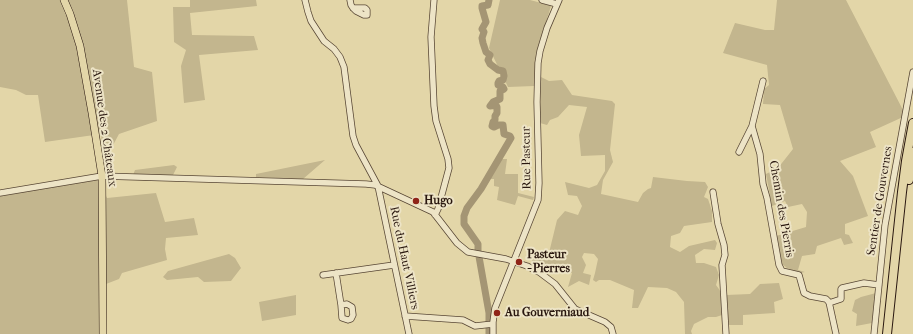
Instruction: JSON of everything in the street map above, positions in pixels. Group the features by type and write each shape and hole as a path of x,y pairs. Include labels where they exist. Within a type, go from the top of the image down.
{"highway":[{"path":"887,334 902,192 913,122"},
{"path":"892,334 907,190 913,152"}],"main road":[{"name":"Avenue des 2 Châteaux","path":"64,0 80,46 102,176 104,334"}],"street":[{"name":"Rue du Haut Villiers","path":"305,0 311,21 324,41 337,53 344,67 353,136 356,145 378,186 409,334"},
{"path":"350,0 353,8"},
{"path":"434,0 431,36 434,106 436,121 448,159 449,168 435,215"},
{"path":"542,0 558,2"},
{"name":"Rue Pasteur","path":"493,334 490,325 494,311 512,261 537,204 539,196 537,102 538,63 546,28 558,2"},
{"name":"Sentier de Gouvernes","path":"874,334 886,225 913,72"},
{"name":"Chemin des Pierris","path":"763,81 752,126 760,154 763,184 767,198 779,265 782,271 799,275 804,293 810,296 826,299 829,303"},
{"path":"738,152 752,126"},
{"path":"0,193 102,176 366,184 378,186 433,212 461,247 468,252 512,261 527,266 549,279 562,291 575,310 605,322 610,327 613,334"},
{"path":"713,192 725,255 722,266 726,334"},
{"path":"323,275 394,265"},
{"path":"336,273 341,305"},
{"path":"836,334 829,303 842,299 840,289 864,283 879,285"},
{"path":"405,316 463,320 475,326 490,325"}],"shaded area":[{"path":"0,0 127,0 134,67 152,72 157,121 119,134 104,162 101,134 45,142 38,95 26,95 16,90 0,87"},
{"path":"190,0 256,0 257,6 190,13 192,35 254,36 258,50 199,55 205,100 184,103 181,66 186,50 174,42 173,7 190,7"},
{"path":"500,0 530,0 551,6 539,45 534,86 508,87 489,48"},
{"path":"777,0 846,0 904,112 903,117 870,132 876,147 840,161 853,176 868,216 845,224 845,234 849,235 853,243 844,245 841,238 817,246 815,254 802,256 798,270 805,272 800,273 787,268 782,264 776,236 806,227 807,212 802,204 788,207 785,201 772,206 766,174 778,168 793,149 780,105 763,104 764,89 769,85 767,65 723,53 735,23 765,30 774,30"},
{"path":"541,77 549,81 562,80 572,95 612,101 615,104 610,150 613,162 603,180 601,194 638,202 643,193 651,188 653,177 705,182 708,187 704,197 708,199 712,211 712,222 684,226 680,233 671,236 670,247 680,252 689,246 715,240 717,243 715,250 704,249 695,255 696,263 704,263 716,267 719,275 716,285 721,292 726,295 750,294 760,284 779,283 783,299 774,302 775,313 743,315 743,325 725,325 722,315 708,317 694,324 691,331 692,334 685,334 684,302 676,292 667,288 648,287 638,308 632,308 634,290 610,280 599,280 596,282 593,280 598,259 594,254 584,253 582,257 586,265 583,273 591,275 589,285 579,281 568,287 572,273 548,264 540,274 530,268 534,255 548,257 557,220 565,211 578,215 582,206 577,196 568,195 565,182 589,188 597,185 605,171 605,155 581,156 579,135 587,107 569,105 558,117 550,120 547,125 540,123"},
{"path":"500,159 507,159 505,174 518,174 518,193 534,197 533,200 518,196 515,205 497,200 499,187 494,186 494,179 487,179"},
{"path":"325,160 303,179 256,177 256,174"},
{"path":"174,165 177,167 172,177 164,179 145,181 133,175 135,170"},
{"path":"98,180 107,198 156,193 165,222 194,218 198,235 166,238 165,249 167,260 122,273 119,279 106,284 106,334 0,334 0,194"},
{"path":"229,254 235,258 241,268 231,281 204,282 198,277 167,280 163,277 168,271"},
{"path":"876,293 872,323 856,326 857,314 852,311 855,300"},
{"path":"296,295 296,315 262,321 259,302"}],"waterway":[{"path":"489,0 488,5 482,6 486,22 482,29 484,32 482,38 486,52 490,55 488,60 490,64 498,70 503,71 504,76 503,80 499,81 498,83 498,85 504,89 500,91 500,99 493,102 490,106 496,105 497,107 497,113 492,126 503,125 504,134 510,136 511,138 481,189 467,208 464,216 464,224 478,244 489,313 489,334"}],"place":[{"name":"Hugo","path":"416,201"},
{"name":"Pasteur - Pierres","path":"519,262"},
{"name":"Au Gouverniaud","path":"497,313"}]}
